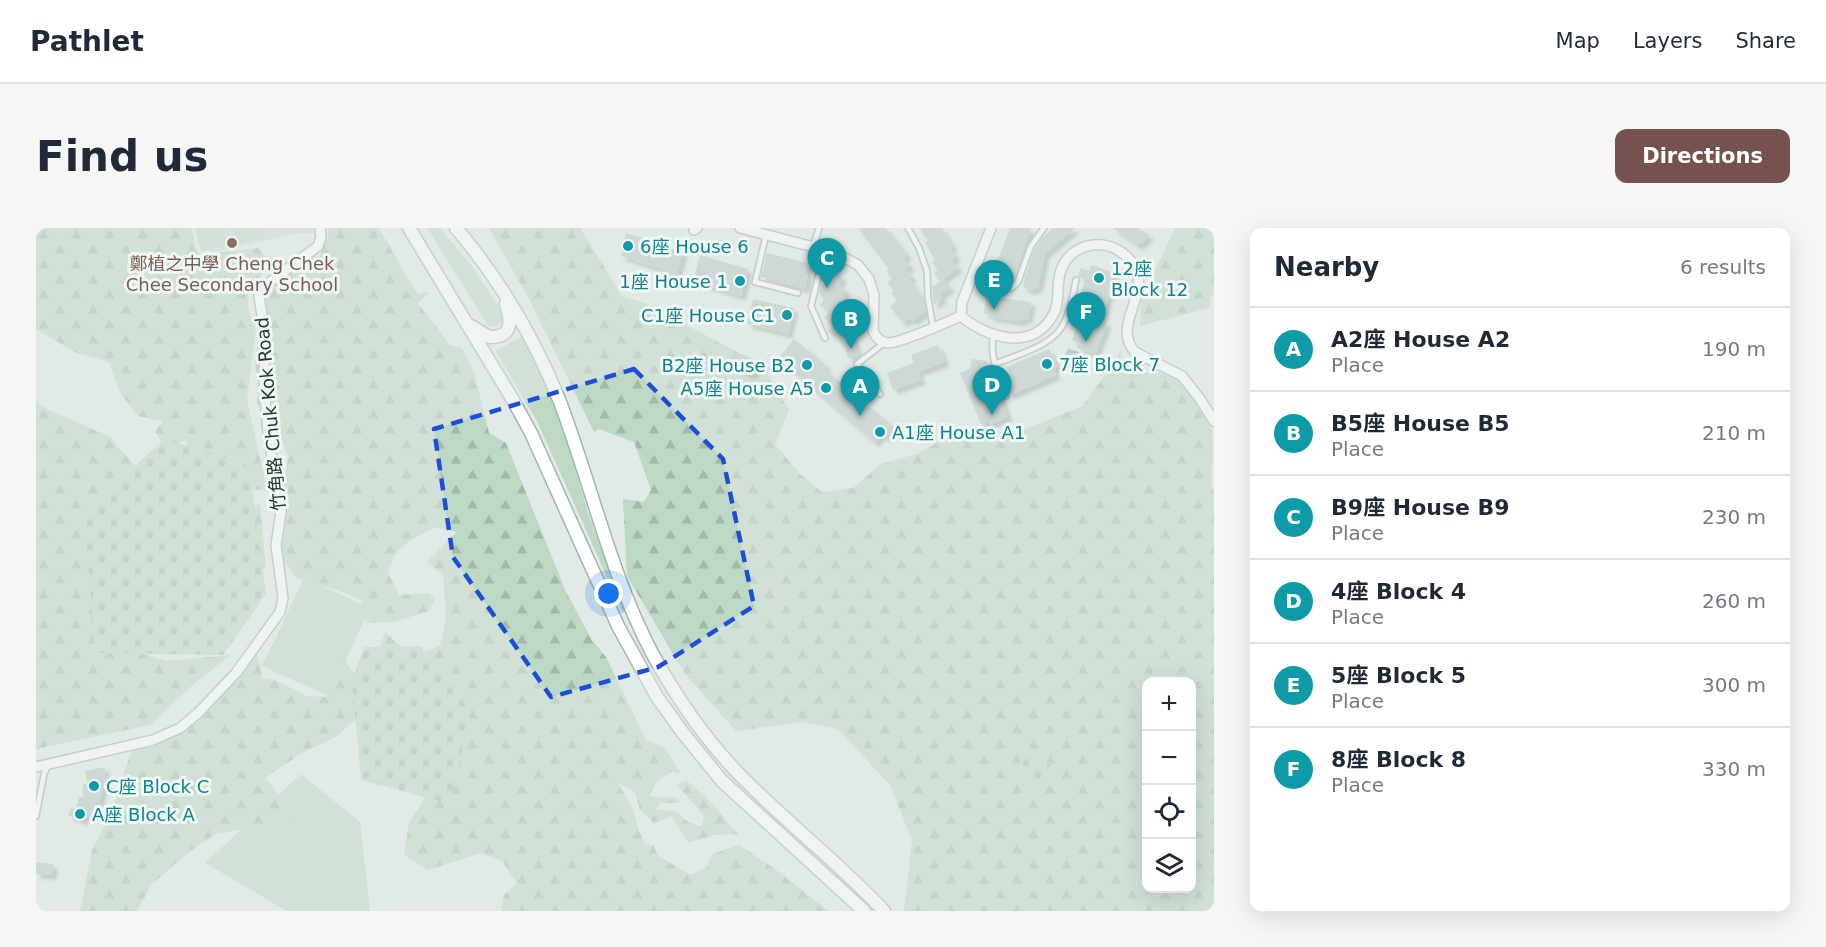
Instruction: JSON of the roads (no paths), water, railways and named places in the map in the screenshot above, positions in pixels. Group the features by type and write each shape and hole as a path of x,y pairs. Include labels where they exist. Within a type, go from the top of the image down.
{"main road":[{"path":"409,228 531,433 618,626 657,697 682,733 722,781 864,911"},
{"path":"456,228 495,278 513,307 550,379 624,594 653,654 675,691 735,770 844,870 884,911"},
{"path":"464,319 474,329 489,337 496,337 508,330 510,323 508,308 495,278"}],"street":[{"name":"竹角路 Chuk Kok Road","path":"36,767 153,740 180,728 236,673 280,612 283,597 276,545 281,512 268,433 264,382 265,335 259,296 270,282 318,246 321,237 320,228"},
{"path":"740,228 825,250 851,261 868,279 874,295 873,331 885,343 897,342 961,316"},
{"path":"961,316 962,302 992,228"},
{"path":"961,316 993,336 1022,338 1040,329 1054,312 1058,300 1059,276 1067,259 1076,251 1087,246 1098,244 1113,247 1130,259 1138,275 1138,293 1127,327 1130,346 1135,352 1182,376 1214,421"}],"lane":[{"path":"813,247 819,228"},
{"path":"908,228 919,248 927,271 928,298 933,327"},
{"path":"971,279 1005,289 1012,288 1018,282 1031,246 1044,228"},
{"path":"766,235 755,282 798,293"},
{"path":"825,250 811,306 825,338"},
{"path":"995,364 1056,335 1065,322 1076,280"},
{"path":"993,336 991,348 1006,396"},
{"path":"880,394 857,364 885,343"},
{"path":"36,816 44,774 48,765"}],"water":[{"path":"1068,348 1089,356 1085,367 1064,360"}],"place":[{"name":"鄭植之中學 Cheng Chek Chee Secondary School","path":"232,243"},
{"name":"6座 House 6","path":"628,246"},
{"name":"12座 Block 12","path":"1099,278"},
{"name":"1座 House 1","path":"740,281"},
{"name":"B9座 House B9","path":"827,288"},
{"name":"5座 Block 5","path":"994,310"},
{"name":"C1座 House C1","path":"787,315"},
{"name":"8座 Block 8","path":"1086,342"},
{"name":"B5座 House B5","path":"851,349"},
{"name":"7座 Block 7","path":"1047,364"},
{"name":"B2座 House B2","path":"807,365"},
{"name":"A5座 House A5","path":"826,388"},
{"name":"4座 Block 4","path":"992,415"},
{"name":"A2座 House A2","path":"860,416"},
{"name":"A1座 House A1","path":"880,432"},
{"name":"C座 Block C","path":"94,786"},
{"name":"A座 Block A","path":"80,814"}]}
